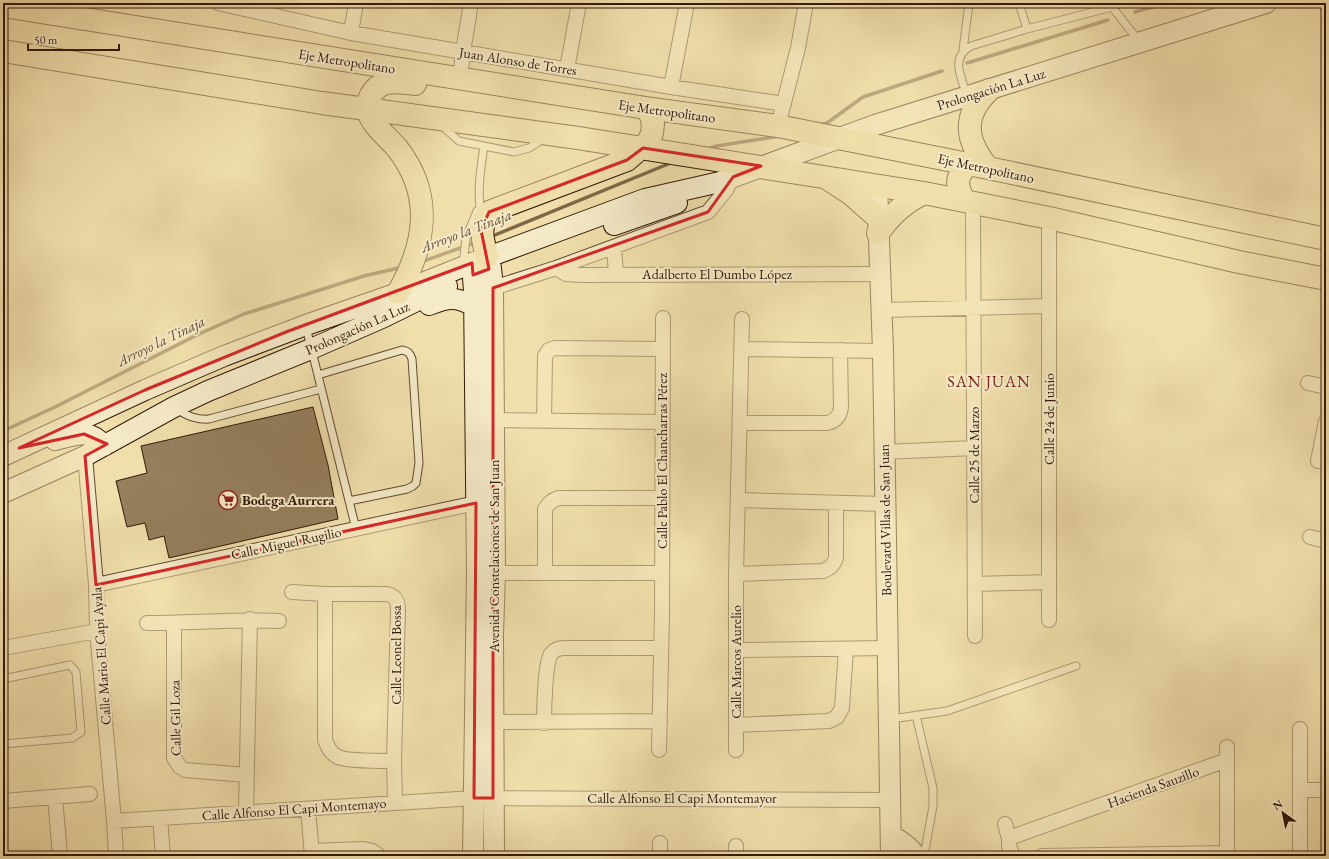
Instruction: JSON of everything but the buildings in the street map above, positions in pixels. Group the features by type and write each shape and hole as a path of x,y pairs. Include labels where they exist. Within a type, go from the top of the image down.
{"main road":[{"name":"Prolongación La Luz","path":"11,452 145,390 224,356 306,325 403,284 645,199 726,179 875,125 1266,3"},
{"name":"Eje Metropolitano","path":"3,6 646,108 786,127 1326,239"},
{"path":"3,51 314,102 550,134 761,166 924,193 1049,218 1325,281"},
{"path":"403,284 416,251 422,222 422,202 417,183 408,164 397,149 372,122 368,109 369,99 375,89 383,84 393,82 432,87 456,84 460,79"},
{"path":"968,201 958,187 958,180 960,172 978,166 980,158 973,147 970,134 970,122 980,99 989,90"},
{"path":"646,108 652,120 652,133 649,141 651,150"},
{"path":"384,317 428,306 446,299 454,298 460,300 477,258 489,212 496,208 651,150"},
{"path":"822,176 851,194 878,225 887,220 897,209 924,193"},
{"name":"Boulevard Villas de San Juan","path":"877,185 883,351 887,648 892,836 891,856"},
{"name":"Prolongación La Luz","path":"3,493 86,456 174,407 208,391 311,349 384,317 436,291 477,258"},
{"name":"Avenida Constelaciones de San Juan","path":"477,258 494,420 494,856"},
{"name":"Avenida Constelaciones de San Juan","path":"473,856 477,574 477,258"},
{"path":"11,452 84,434 92,435 99,439 104,446"},
{"path":"892,836 904,842 916,856"}],"street":[{"name":"Juan Alonso de Torres","path":"218,3 254,7 350,32 462,52 671,87 784,104"},
{"path":"350,32 356,3"},
{"path":"460,79 462,52 472,3"},
{"path":"567,69 579,3"},
{"path":"671,87 687,3"},
{"path":"786,127 784,104 798,48 806,3"},
{"path":"477,258 556,268 708,212 726,190 726,179"},
{"name":"Calle 25 de Marzo","path":"968,201 974,307 975,636"},
{"name":"Calle 24 de Junio","path":"1049,218 1049,620"},
{"path":"614,247 616,274"},
{"name":"Adalberto El Dumbo López","path":"556,268 566,274 580,276 616,274 880,274"},
{"path":"882,310 1049,306"},
{"name":"Calle Pablo El Chancharras Pérez","path":"659,750 662,613 663,318"},
{"name":"Calle Marcos Aurelio","path":"736,750 736,574 742,319"},
{"path":"544,421 545,356 548,350 555,348 663,349"},
{"path":"742,349 883,351"},
{"path":"740,423 833,422 840,413 841,407 840,350"},
{"path":"1308,383 1326,386"},
{"path":"494,420 663,422"},
{"path":"1317,461 1326,421"},
{"path":"885,452 974,448"},
{"name":"Calle Mario El Capi Ayala","path":"86,456 96,585 97,631 116,856"},
{"path":"545,573 545,509 550,502 559,498 662,498"},
{"path":"738,500 886,504"},
{"name":"Calle Miguel Rugilio","path":"96,585 476,503"},
{"path":"736,574 823,571 830,568 834,564 836,558 836,503"},
{"path":"1310,538 1326,541"},
{"path":"495,573 662,573"},
{"path":"975,584 1049,582"},
{"name":"Calle Leonel Bossa","path":"292,592 325,594 387,594 395,596 397,600 394,761 395,802"},
{"path":"325,594 325,740 328,749 333,754 343,759 394,761"},
{"path":"147,623 250,619 279,620"},
{"path":"246,812 250,619"},
{"name":"Calle Gil Loza","path":"174,623 174,758 180,768 185,770 247,775"},
{"path":"3,648 97,631"},
{"path":"544,722 548,661 553,651 558,648 661,648"},
{"path":"736,650 887,648"},
{"path":"736,725 829,722 833,720 837,717 842,708 846,649"},
{"path":"493,722 660,721"},
{"path":"1300,729 1300,856"},
{"name":"Hacienda Sauzillo","path":"1009,838 1227,753 1227,854 1042,856"},
{"path":"1300,790 1326,790"},
{"path":"3,801 90,794"},
{"path":"55,797 60,856"},
{"name":"Calle Alfonso El Capi Montemayor","path":"474,798 891,800"},
{"name":"Calle Alfonso El Capi Montemayo","path":"114,821 474,798"},
{"path":"308,809 312,854 364,849 372,851 379,856"},
{"path":"160,818 163,856"},
{"path":"1005,824 1009,838 1008,846 1013,856"}],"lane":[{"path":"967,96 958,71 958,61 963,50 969,3"},
{"path":"1019,3 1028,29"},
{"path":"963,50 971,46 1028,29 1109,5 1121,3"},
{"path":"1109,5 1140,42"},
{"path":"433,118 459,142 514,152 530,148 550,134"},
{"path":"477,258 481,162 484,146"},
{"path":"306,325 356,529"},
{"path":"318,375 402,350 407,351 412,359 419,463 416,483 408,489 349,501"},
{"path":"174,407 189,417 200,420 209,419 321,389"},
{"path":"3,679 70,665 76,672 80,732 72,738 3,744"},
{"path":"889,719 947,711 1076,666"},
{"path":"916,715 933,788 933,806 924,856"}],"highlighted area":[{"path":"643,148 761,166 733,177 708,212 493,288 493,798 474,798 476,503 96,585 85,456 107,444 84,434 19,448 145,390 286,332 472,263 473,275 489,269 481,230 489,212 627,160"}],"waterway":[{"name":"Arroyo la Tinaja","path":"1135,12 1167,3"},
{"name":"Arroyo la Tinaja","path":"967,63 1108,20"},
{"name":"Arroyo la Tinaja","path":"820,125 827,123 863,97 942,71"},
{"name":"Arroyo la Tinaja","path":"707,149 717,146 780,136"},
{"name":"Arroyo la Tinaja","path":"490,237 673,162"},
{"name":"Arroyo la Tinaja","path":"421,262 477,242"},
{"name":"Arroyo la Tinaja","path":"3,431 55,407 199,334 244,314 364,276 403,267"}],"place":[{"name":"Bodega Aurrera","path":"228,500"}],"district":[{"name":"SAN JUAN","path":"989,381"}]}
